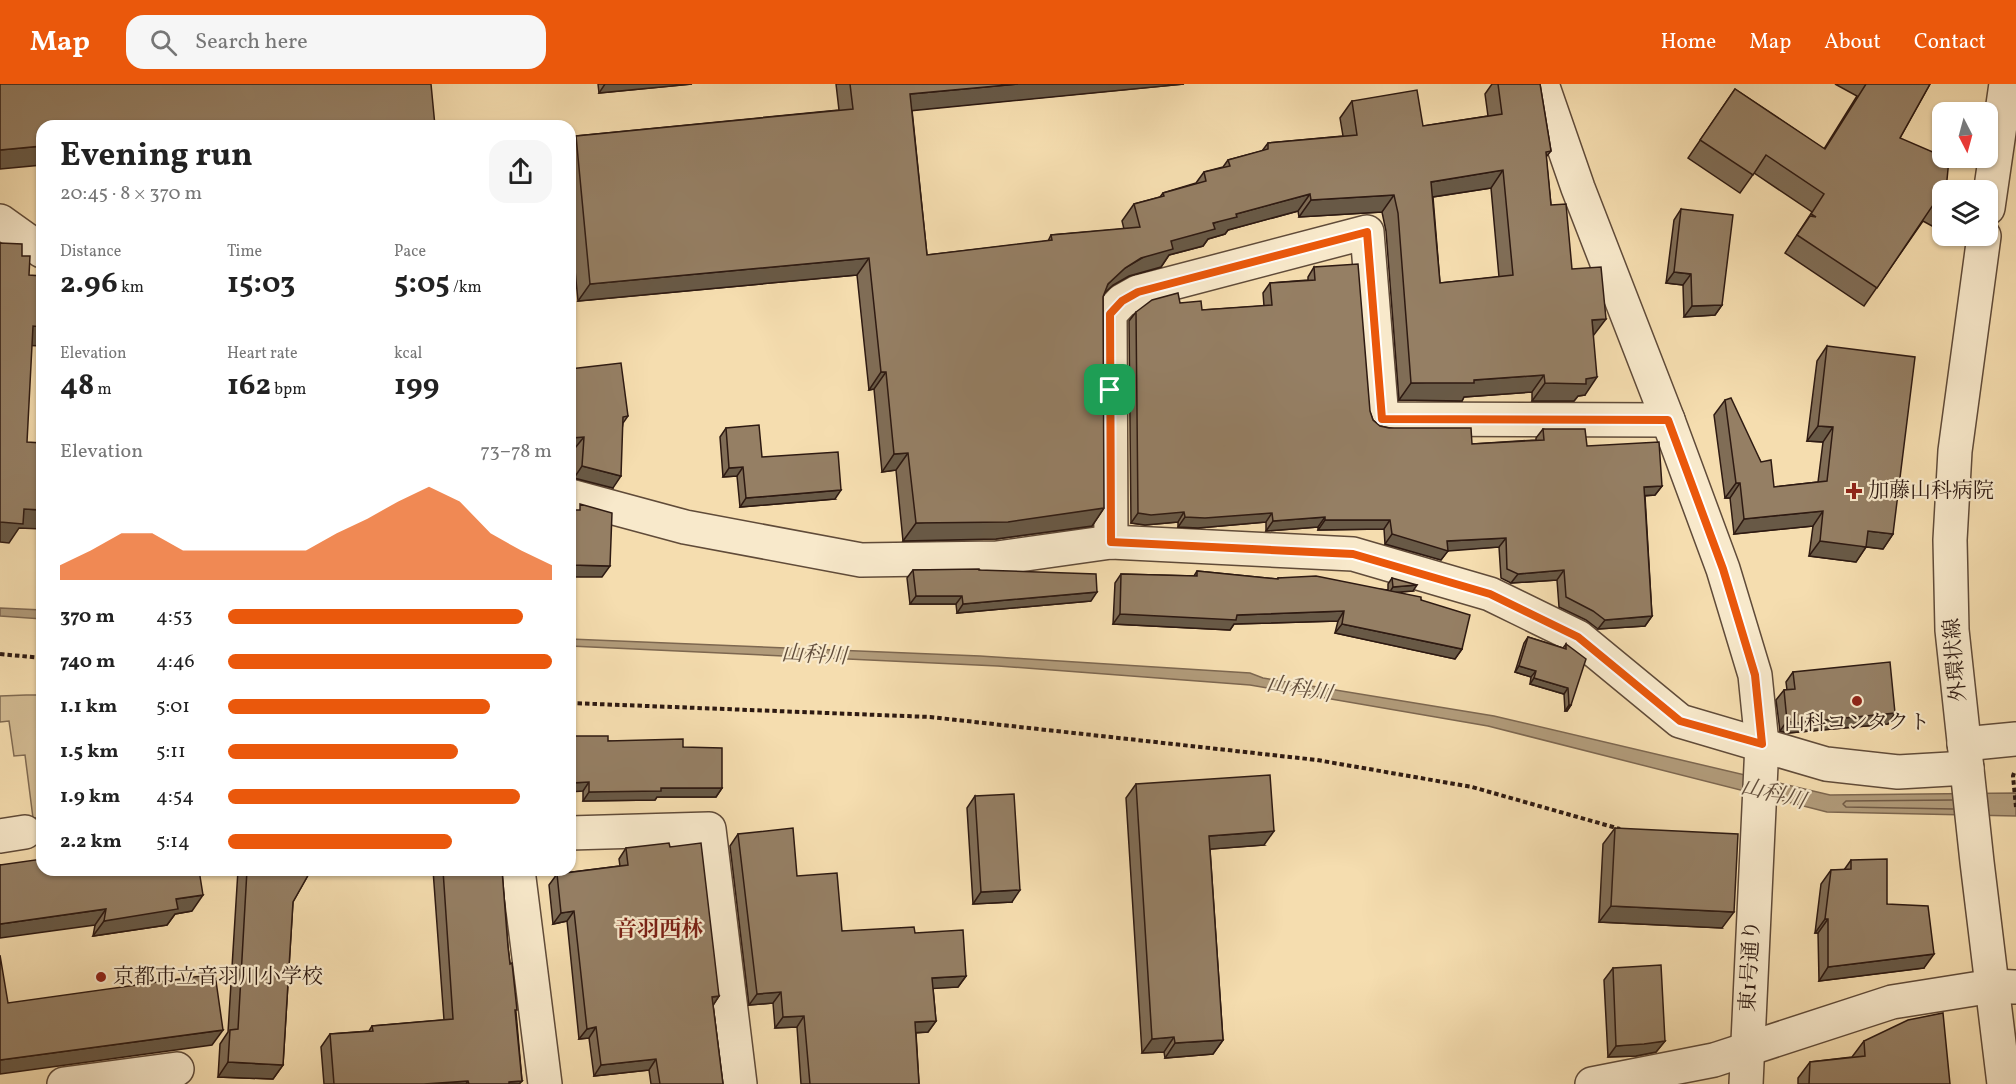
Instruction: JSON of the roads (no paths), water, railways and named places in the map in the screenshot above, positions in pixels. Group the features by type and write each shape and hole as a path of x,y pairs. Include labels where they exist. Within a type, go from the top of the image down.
{"street":[{"name":"東1号通り","path":"1542,84 1578,188 1723,569 1755,675 1762,752 1746,1084"},
{"path":"1992,180 2006,84"},
{"path":"0,221 36,247"},
{"path":"1111,542 1110,314 1122,301 1138,292 1367,232 1382,419 1668,420"},
{"name":"外環状線","path":"1983,246 1955,450 1950,540 1952,630 1977,862 2005,987 2004,1084"},
{"path":"576,498 685,527 861,560 997,558 1111,542 1353,554 1490,594 1578,637 1680,721 1762,752 1826,764 1898,772 1967,764 2016,739"},
{"path":"576,833 709,829 740,1084"},
{"path":"519,876 545,1084"},
{"path":"1592,1084 1714,1060 1892,1002 2005,987"},
{"path":"64,1084 177,1069"}],"water":[{"path":"0,608 36,610 36,619 0,616"},
{"name":"山科川","path":"576,639 980,656 1250,673 1263,678 1494,716 1830,795 2016,793 2016,816 1827,812 1488,726 1250,685 998,666 576,646"}],"place":[{"name":"加藤山科病院","path":"1854,491"},
{"name":"山科コンタクト","path":"1857,701"},
{"name":"京都市立音羽川小学校","path":"101,977"}],"district":[{"name":"音羽西林","path":"659,930"}]}
